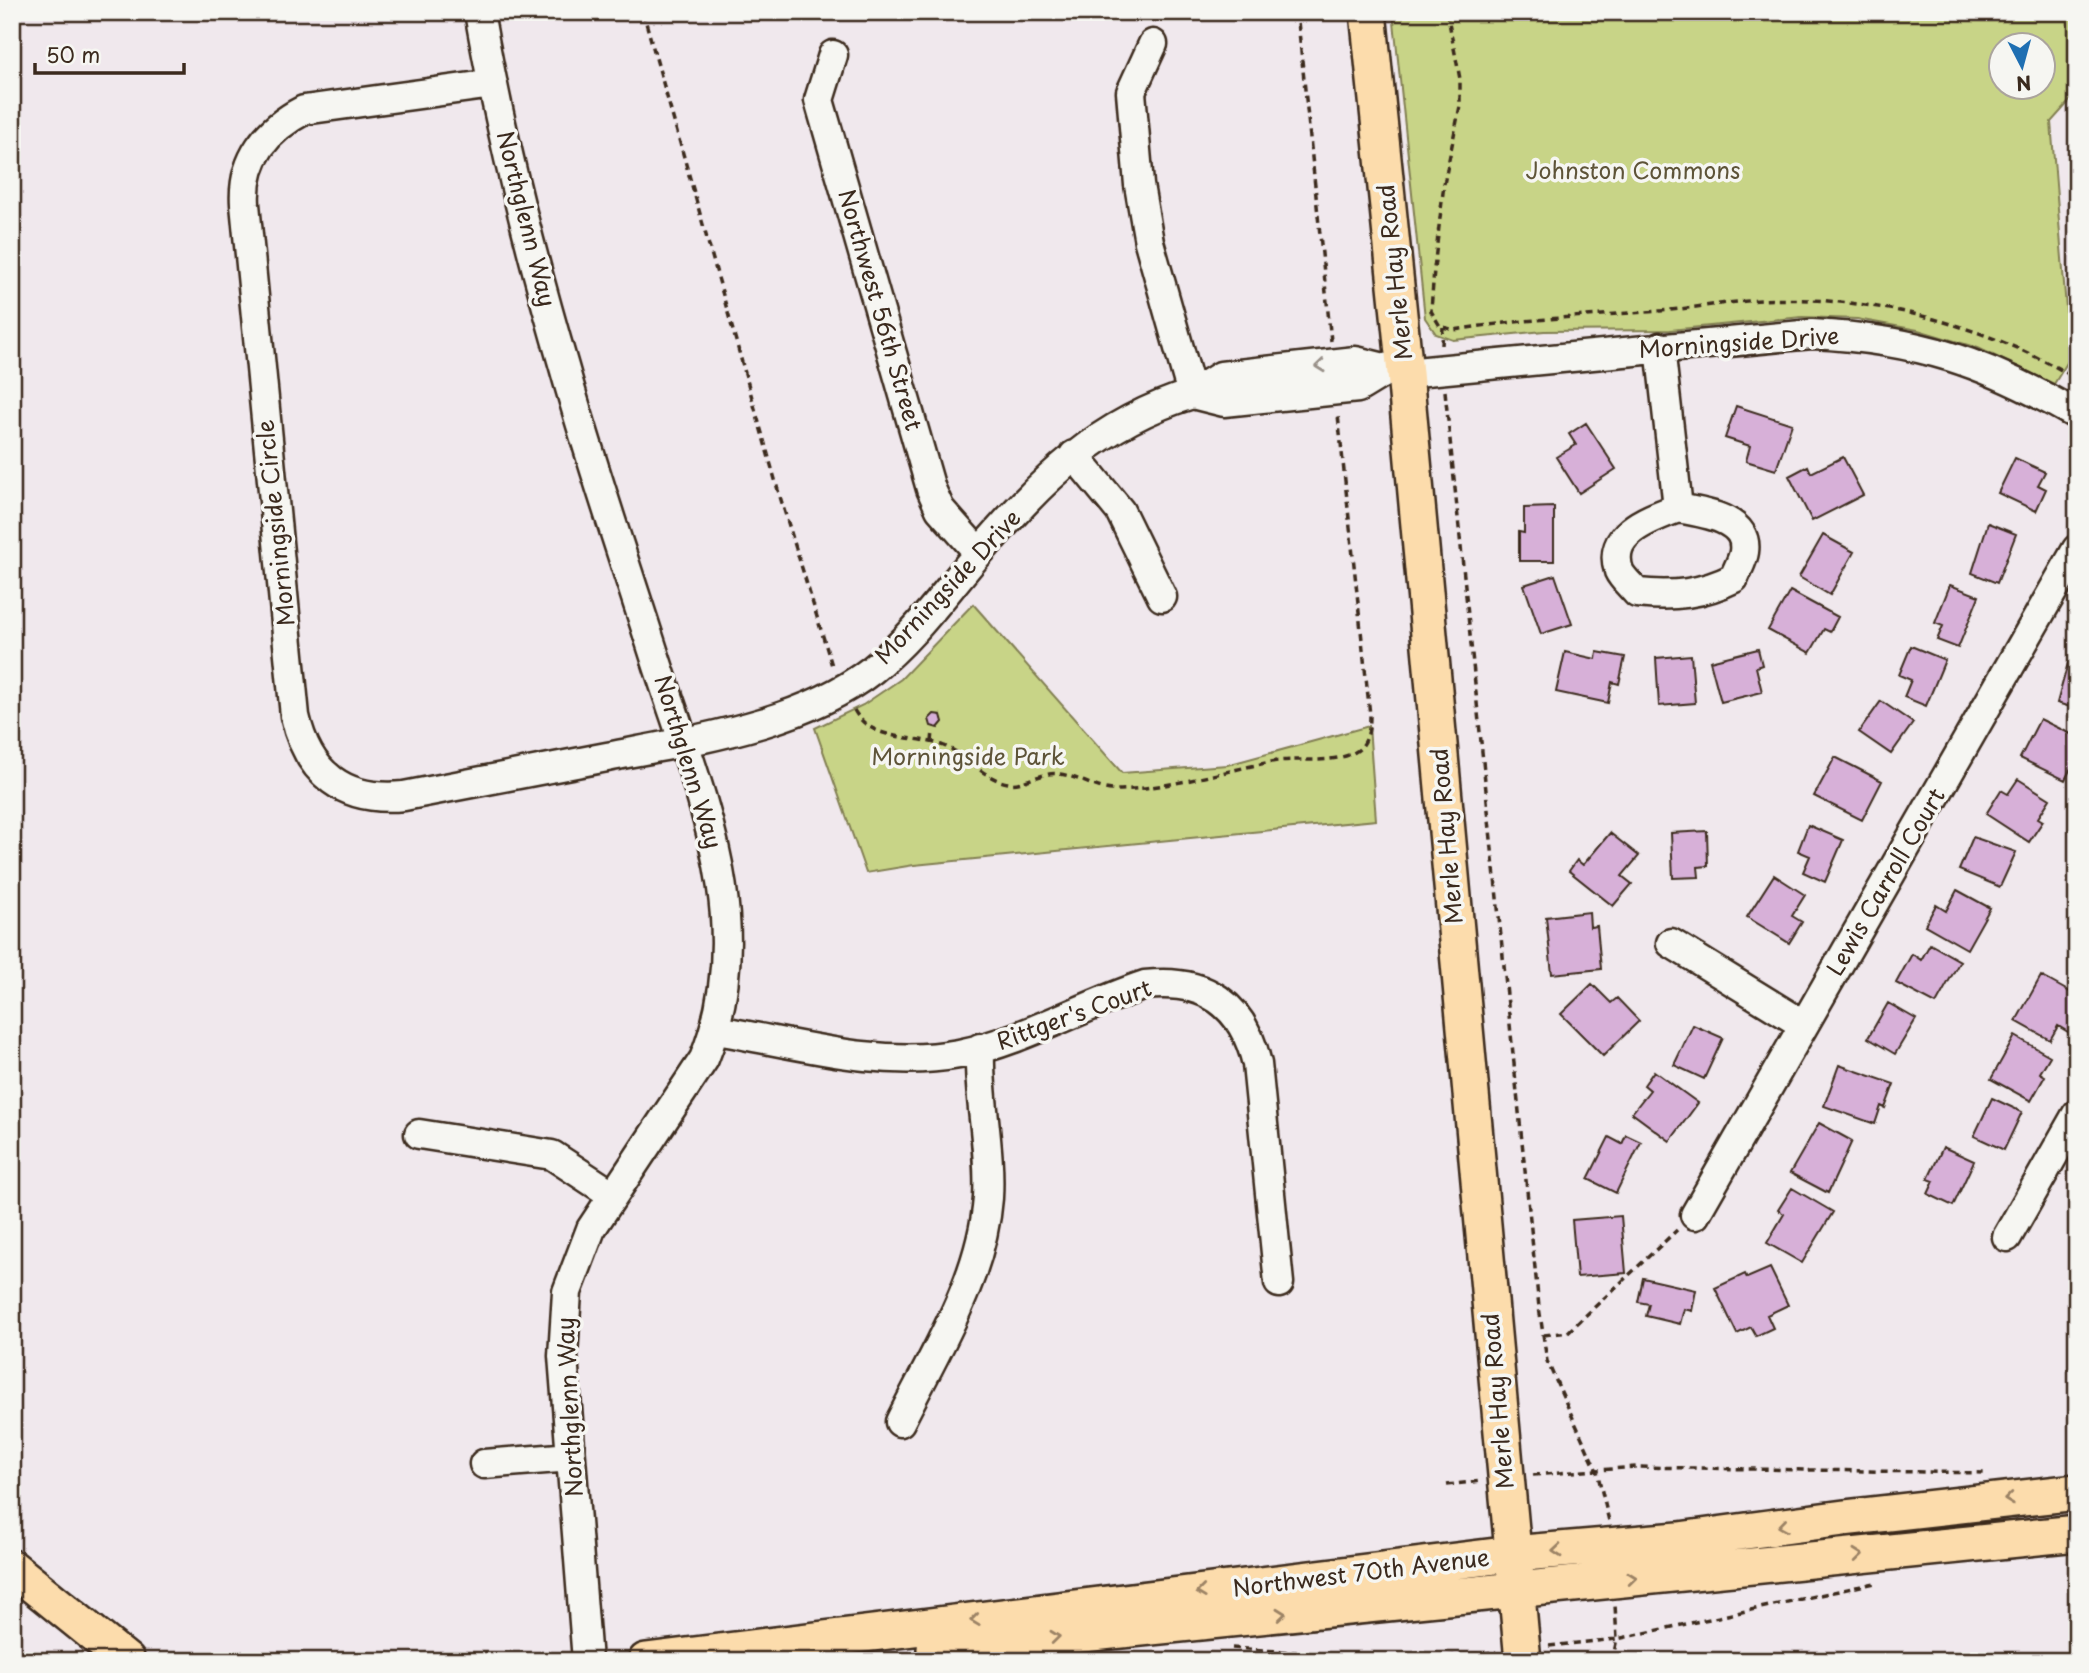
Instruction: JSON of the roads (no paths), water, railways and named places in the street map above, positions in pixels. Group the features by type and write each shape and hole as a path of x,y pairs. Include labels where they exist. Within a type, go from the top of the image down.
{"main road":[{"name":"Merle Hay Road","path":"1368,12 1396,372 1523,1655"},
{"name":"Northwest 70th Avenue","path":"646,1661 1512,1554 1679,1541 1844,1518 2077,1492"},
{"name":"Northwest 70th Avenue","path":"816,1661 2077,1532"},
{"path":"12,1569 127,1661"}],"street":[{"name":"Northglenn Way","path":"479,12 493,84 564,366 711,829 722,889 727,961 724,994 716,1030 687,1088 591,1229 577,1260 568,1292 563,1356 587,1661"},
{"path":"1153,44 1131,92 1139,185 1149,242 1192,394"},
{"name":"Northwest 56th Street","path":"833,55 819,100 927,476 940,509 979,553"},
{"name":"Morningside Circle","path":"493,84 304,110 284,120 267,136 255,153 247,174 247,218 295,716 300,739 310,758 341,787 383,798 683,743"},
{"name":"Morningside Drive","path":"683,743 823,700 872,670 901,644 941,601 979,553 1074,455 1105,431 1137,414 1192,394 1221,376 1356,361 1396,372 1443,369 1812,334 1885,340 1957,357 2002,374 2077,415"},
{"path":"1660,347 1678,508"},
{"path":"1074,455 1120,511 1161,597"},
{"name":"Lewis Carroll Court","path":"1695,1215 2077,549"},
{"path":"1671,943 1804,1025"},
{"name":"Rittger's Court","path":"716,1030 898,1059 930,1058 980,1048 1144,985 1169,982 1208,992 1227,1005 1247,1032 1257,1064 1279,1283"},
{"path":"901,1422 965,1290 979,1245 988,1200 989,1158 979,1071 980,1048"},
{"path":"2007,1237 2077,1114"},
{"path":"419,1134 552,1156 613,1195"},
{"path":"484,1464 571,1457"}],"park label":[{"name":"Johnston Commons","path":"1633,171"},
{"name":"Morningside Park","path":"968,757"}]}
